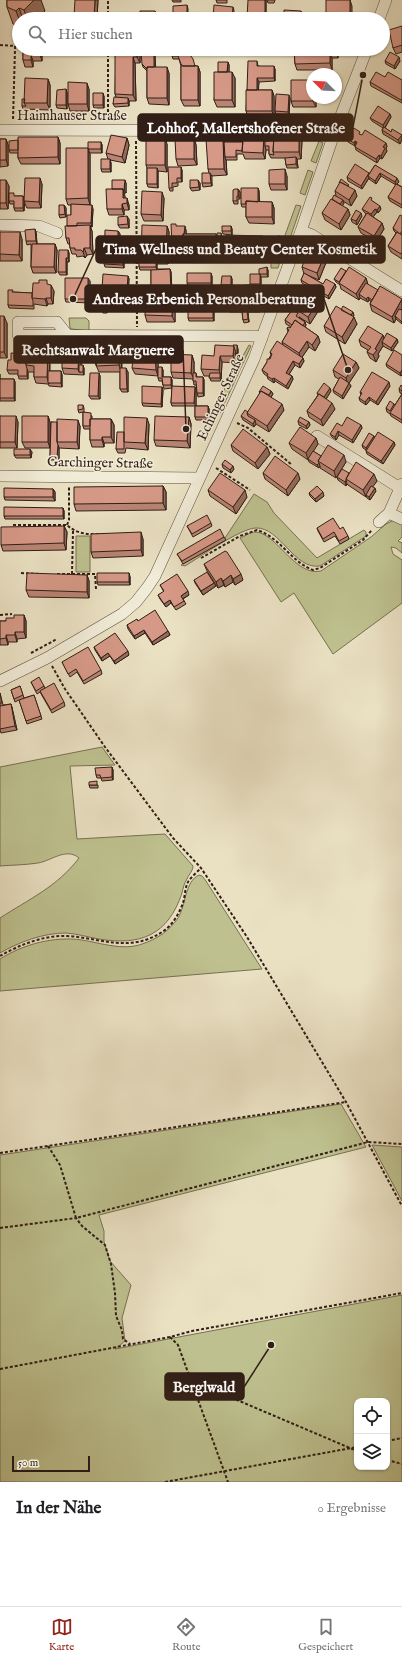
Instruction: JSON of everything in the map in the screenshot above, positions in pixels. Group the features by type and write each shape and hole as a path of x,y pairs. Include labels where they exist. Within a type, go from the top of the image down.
{"street":[{"path":"382,12 386,0"},
{"name":"Echinger Straße","path":"0,681 47,658 122,614 140,597 155,576 262,338 335,131 364,56"},
{"name":"Haimhauser Straße","path":"0,130 335,131"},
{"path":"0,225 39,226 57,233"},
{"path":"301,231 312,236 402,291"},
{"path":"68,336 256,336 262,338"},
{"path":"317,436 401,486 389,513 379,522"},
{"name":"Garchinger Straße","path":"0,476 199,478"},
{"path":"389,513 402,520"}],"path":[{"path":"108,0 108,12"},
{"path":"0,45 12,45"},
{"path":"13,130 16,56"},
{"path":"108,56 108,130"},
{"path":"136,130 136,336"},
{"path":"226,419 248,428 292,466"},
{"path":"206,463 250,490"},
{"path":"67,525 69,520 70,477"},
{"path":"202,558 240,536 258,530 271,537 300,563 313,570 320,568 363,540 379,522"},
{"path":"13,525 67,525 81,534 111,534"},
{"path":"72,574 73,530"},
{"path":"21,573 45,574"},
{"path":"52,574 95,574 96,589"},
{"path":"0,614 12,614"},
{"path":"29,654 63,635"},
{"path":"47,658 65,689 105,747 173,838 201,868 247,937 346,1102 402,1206"},
{"path":"0,956 11,949 53,937 65,936 116,943 139,943 161,933 168,927 176,916 182,903 188,881 201,868"},
{"path":"0,1153 346,1102"},
{"path":"0,1228 76,1218 368,1142 402,1144"},
{"path":"48,1146 60,1165 76,1218 82,1226 106,1245 111,1264 115,1293 116,1316 122,1330 123,1339 130,1344"},
{"path":"0,1369 170,1337 192,1331 402,1293"},
{"path":"170,1337 178,1345 228,1482"},
{"path":"190,1380 354,1450"},
{"path":"390,1440 402,1438"},
{"path":"165,1482 354,1448"},
{"path":"390,1461 402,1464"}],"green space":[{"path":"319,141 323,143 316,163 311,161"},
{"path":"308,170 313,172 305,195 300,193"},
{"path":"296,205 301,206 286,250 284,238"},
{"path":"279,235 282,255 278,268 271,268 271,252"},
{"path":"69,318 86,318 89,321 89,331 70,328"},
{"path":"249,345 251,346 220,413 213,410"},
{"path":"254,494 267,502 274,513 317,558 364,530 366,532 366,536 320,566 302,562 272,534 265,530 256,528 249,529 210,550 185,566 181,565 225,540"},
{"path":"396,519 402,522 402,537 398,541 402,543 402,553 396,548 391,547 393,554 402,560 402,603 333,654 294,593 281,602 240,538 253,532 263,534 271,539 294,561 303,567 312,571 321,571 371,537 386,524"},
{"path":"76,536 90,536 90,572 76,572"},
{"path":"102,747 115,765 70,766 77,839 165,834 193,866 192,871 185,882 176,907 169,919 161,928 140,939 114,941 70,933 57,933 40,936 15,945 0,953 0,918 52,885 79,858 74,855 64,854 38,863 0,866 0,767"},
{"path":"199,875 206,881 262,969 0,991 0,959 29,945 50,940 71,939 127,947 153,940 167,931 178,918 181,913 188,888 194,878"},
{"path":"341,1104 366,1147 99,1215 104,1231 104,1242 110,1261 131,1285 122,1318 125,1341 115,1349 402,1295 402,1482 0,1482 0,1155"},
{"path":"372,1145 402,1147 402,1201"}],"building":[{"path":"7,0 34,0 24,10 19,8 16,11 7,7"},
{"path":"75,0 95,0 94,12 74,12"},
{"path":"248,0 265,0 265,12 247,12"},
{"path":"326,0 350,0 350,12 326,12"},
{"path":"187,5 187,12 173,12 173,6"},
{"path":"214,5 233,7 233,12 214,12"},
{"path":"284,10 301,11 301,12 284,12"},
{"path":"140,11 155,11 155,12"},
{"path":"402,26 402,45 393,48 390,30"},
{"path":"390,52 399,57 394,66 385,61 388,56 390,56"},
{"path":"23,56 31,56 31,60 23,60"},
{"path":"115,56 137,56 133,57 133,95 115,94"},
{"path":"141,56 154,56 154,67 147,67 147,69 142,64"},
{"path":"178,56 191,56 195,66 183,66"},
{"path":"294,56 330,56 330,63 295,64"},
{"path":"248,61 257,61 257,66 274,66 274,78 257,78 257,90 247,90"},
{"path":"218,62 228,62 227,72 218,72"},
{"path":"181,66 198,66 198,100 181,100"},
{"path":"147,67 167,67 167,98 147,98"},
{"path":"214,72 232,72 232,100 214,100"},
{"path":"376,72 385,77 388,72 402,80 401,100 370,82"},
{"path":"25,78 48,79 47,103 24,103"},
{"path":"291,80 306,80 306,101 291,101"},
{"path":"68,82 87,83 87,104 68,104"},
{"path":"66,89 66,105 56,105 57,90"},
{"path":"246,90 272,90 272,111 246,111"},
{"path":"93,93 103,93 103,105 93,105"},
{"path":"276,94 289,95 288,112 275,111"},
{"path":"114,97 128,98 128,103 113,104"},
{"path":"22,99 25,99 24,103 26,106 22,106"},
{"path":"378,106 390,114 383,125 370,118"},
{"path":"384,127 391,132 392,129 402,135 398,140 382,130"},
{"path":"354,128 360,132 359,134 362,135 365,130 386,143 383,147 385,148 381,156 379,155 376,159 355,147 357,142 355,141 354,143 347,139"},
{"path":"274,134 299,135 299,152 273,152"},
{"path":"111,135 127,138 122,157 106,153"},
{"path":"243,135 264,136 263,153 242,152"},
{"path":"18,137 58,137 58,157 18,158"},
{"path":"165,137 165,165 146,165 146,138"},
{"path":"270,137 274,137 274,155 269,154 269,146 265,146 265,141 269,141"},
{"path":"194,138 194,159 176,159 175,139"},
{"path":"0,139 6,139 6,160 0,160"},
{"path":"206,139 223,139 224,169 208,169"},
{"path":"18,140 18,150 9,150 9,141"},
{"path":"88,142 101,142 101,149 88,149"},
{"path":"224,142 243,142 242,151 236,150 236,157 225,157"},
{"path":"66,148 88,148 88,198 66,199"},
{"path":"296,157 296,164 286,165 285,158"},
{"path":"101,159 110,159 110,169 101,169"},
{"path":"355,164 369,173 361,186 347,177"},
{"path":"375,165 397,178 395,182 380,173 375,181 368,176"},
{"path":"168,167 181,167 181,178 177,178 177,183 172,183 172,188 169,188"},
{"path":"147,168 157,168 157,184 147,184"},
{"path":"285,169 285,184 269,184 269,170"},
{"path":"202,173 210,173 211,183 202,183"},
{"path":"25,178 40,178 39,202 24,201"},
{"path":"341,179 349,185 339,183"},
{"path":"0,180 6,180 6,203 0,203"},
{"path":"112,180 125,180 124,190 112,189"},
{"path":"190,180 198,180 199,187 190,188"},
{"path":"340,182 355,190 349,200 335,191"},
{"path":"396,184 402,187 402,205 388,197"},
{"path":"241,188 258,188 258,202 246,201 246,204 241,204"},
{"path":"106,189 123,189 123,198 127,198 127,203 122,204 122,209 107,209"},
{"path":"238,189 238,196 237,201 233,201 233,190"},
{"path":"142,191 162,192 161,215 141,214"},
{"path":"9,193 14,193 14,196 23,196 23,208 14,208 14,201 9,201"},
{"path":"334,195 343,200 340,204 332,199"},
{"path":"370,197 372,198 371,200 380,206 371,214 362,209"},
{"path":"331,199 348,209 339,224 322,213"},
{"path":"246,201 272,202 272,217 246,217"},
{"path":"71,204 92,205 91,223 77,223 77,226 67,226 67,215 71,215"},
{"path":"59,205 64,205 65,214 59,215"},
{"path":"356,210 361,213 356,221 351,219"},
{"path":"367,213 382,223 374,236 358,227"},
{"path":"400,215 402,216 402,231 400,234 393,228"},
{"path":"127,216 128,224 118,225 118,217"},
{"path":"171,224 176,224 176,226 185,226 183,234 183,247 172,245"},
{"path":"90,225 90,248 84,248 83,252 81,250 75,250 75,248 70,248 69,238 66,238 65,226"},
{"path":"142,225 167,226 166,258 141,258"},
{"path":"222,226 231,226 231,231 222,231"},
{"path":"35,229 36,241 26,241 25,230"},
{"path":"105,230 118,231 118,244 121,244 121,250 114,250 114,258 123,259 123,265 104,264"},
{"path":"0,232 20,232 19,255 0,254"},
{"path":"397,232 402,235 401,254 388,246"},
{"path":"217,233 221,233 222,248 218,248"},
{"path":"183,234 216,234 216,253 183,254"},
{"path":"226,235 263,236 263,259 226,258"},
{"path":"32,244 55,244 54,267 31,267"},
{"path":"309,248 325,254 317,273 302,267"},
{"path":"59,250 68,250 68,258 66,258 66,272 58,272"},
{"path":"139,254 141,254 143,261 156,261 156,267 139,267"},
{"path":"267,267 267,274 259,274 259,269"},
{"path":"349,267 366,278 356,294 339,283"},
{"path":"341,268 346,271 339,282 334,279"},
{"path":"170,269 171,289 151,290 151,270"},
{"path":"187,273 211,273 211,283 187,283"},
{"path":"304,273 323,284 326,279 335,284 328,296 301,280"},
{"path":"103,274 128,276 127,290 102,289"},
{"path":"250,274 260,274 260,284 250,284"},
{"path":"222,276 231,276 231,285 221,285"},
{"path":"65,278 88,278 88,299 65,299"},
{"path":"39,280 47,280 47,284 51,285 51,298 32,298 33,283 39,283"},
{"path":"366,283 378,290 372,300 368,297 366,299 359,294"},
{"path":"257,285 257,306 228,306 228,286"},
{"path":"380,286 402,299 392,317 370,304"},
{"path":"303,288 320,299 308,317 291,306"},
{"path":"8,290 13,290 12,292 32,293 33,306 8,305"},
{"path":"145,295 173,295 172,316 145,315"},
{"path":"188,300 213,300 213,318 188,318"},
{"path":"336,306 354,317 342,337 324,326"},
{"path":"343,306 353,312 351,315 341,310"},
{"path":"399,309 402,310 402,322 395,316"},
{"path":"242,310 247,310 248,319 243,320"},
{"path":"292,310 298,313 296,316 305,322 303,326 295,320 292,325 285,320"},
{"path":"0,316 4,316 4,352 0,352"},
{"path":"295,320 318,336 312,345 307,341 299,353 282,342 289,330 287,328 290,328"},
{"path":"368,326 383,335 375,349 377,350 373,355 367,352 371,347 359,340"},
{"path":"387,333 397,339 391,348 382,342"},
{"path":"277,341 303,358 299,364 293,361 286,373 292,376 286,386 274,378 272,379 267,376 268,374 262,370 267,362 267,359 270,359 272,354 270,352"},
{"path":"215,345 234,346 233,356 220,356 219,370 201,369 202,355 214,356"},
{"path":"233,345 237,345 237,354 236,353"},
{"path":"26,350 48,351 47,377 34,377 34,366 26,365"},
{"path":"97,350 120,350 119,365 96,366"},
{"path":"394,350 402,355 402,370 400,373 386,364"},
{"path":"134,351 155,353 156,370 132,368"},
{"path":"62,352 79,353 78,369 62,368"},
{"path":"11,353 26,354 27,376 18,376 18,370 7,370 8,360 11,360"},
{"path":"171,354 192,355 191,373 171,372"},
{"path":"343,354 356,362 346,378 333,370"},
{"path":"79,365 83,365 83,372 79,372"},
{"path":"158,367 162,367 162,377 171,377 171,385 163,385 162,378 158,378"},
{"path":"120,368 126,368 127,389 120,389"},
{"path":"48,371 61,371 61,383 48,383"},
{"path":"372,372 389,382 376,402 369,397 365,402 359,398 362,393 360,392"},
{"path":"90,373 99,373 98,396 89,396"},
{"path":"193,373 196,373 196,377 203,377 203,393 197,393 196,381 193,381"},
{"path":"210,373 220,373 220,378 209,378"},
{"path":"340,377 349,383 342,396 333,390"},
{"path":"0,379 14,379 14,398 0,398"},
{"path":"324,383 330,388 324,397 317,393"},
{"path":"401,385 402,386 402,391 399,389"},
{"path":"142,386 162,387 161,404 142,403"},
{"path":"172,386 195,387 194,403 171,403"},
{"path":"263,386 271,391 269,395 261,391 259,392"},
{"path":"261,391 282,404 267,426 247,413"},
{"path":"319,394 332,403 321,420 307,411"},
{"path":"402,394 402,420 390,413"},
{"path":"390,401 394,404 390,411 386,408"},
{"path":"78,405 83,405 83,409 78,410"},
{"path":"195,406 208,406 208,417 195,417"},
{"path":"245,410 248,412 248,416 255,420 253,424 241,416"},
{"path":"83,412 91,413 90,426 83,426"},
{"path":"0,416 16,416 15,442 0,442"},
{"path":"22,416 48,416 48,442 22,442"},
{"path":"155,416 189,417 187,441 154,440"},
{"path":"124,417 147,418 145,443 124,442"},
{"path":"300,417 309,422 306,426 298,421"},
{"path":"347,417 361,425 352,440 338,431 335,437 330,434 337,423 342,426"},
{"path":"57,419 78,420 77,442 57,442"},
{"path":"90,419 111,419 111,437 102,437 102,440 90,440"},
{"path":"51,422 57,422 57,457 50,457"},
{"path":"300,427 316,438 306,453 289,443"},
{"path":"243,429 267,447 255,463 231,445"},
{"path":"117,432 124,432 124,449 116,449"},
{"path":"378,432 394,442 381,461 366,451"},
{"path":"369,433 374,436 366,448 362,445"},
{"path":"328,445 344,455 334,471 318,461"},
{"path":"14,449 30,449 30,455 14,455"},
{"path":"313,451 321,456 317,465 308,459"},
{"path":"275,456 298,473 286,490 263,473"},
{"path":"225,460 233,466 230,470 222,464"},
{"path":"356,462 374,474 363,490 346,479"},
{"path":"342,469 349,473 345,482 337,477"},
{"path":"220,473 245,490 233,507 208,490"},
{"path":"163,486 163,503 74,504 74,487"},
{"path":"317,486 323,492 315,499 309,493"},
{"path":"371,486 375,488 369,497 366,495"},
{"path":"4,488 53,489 53,497 4,497"},
{"path":"4,507 63,508 63,516 4,516"},
{"path":"207,515 211,523 192,534 187,526"},
{"path":"333,518 340,529 343,527 348,536 339,541 334,532 323,539 317,528"},
{"path":"64,526 64,543 1,545 1,527"},
{"path":"220,529 224,537 182,561 177,554"},
{"path":"141,532 141,550 91,552 91,534"},
{"path":"225,551 241,574 233,579 231,575 223,581 221,578 216,582 204,564"},
{"path":"207,572 214,583 201,591 194,580"},
{"path":"27,573 87,575 87,592 26,590"},
{"path":"97,573 129,573 129,582 97,582"},
{"path":"177,574 188,591 181,596 184,601 174,607 170,600 164,604 158,595 164,591 160,585"},
{"path":"155,610 168,631 152,642 144,630 134,636 127,625 137,619 138,621"},
{"path":"14,615 24,615 24,632 15,632 15,635 6,635 6,638 0,639 0,621 6,621 6,618 14,618"},
{"path":"115,633 128,651 114,661 108,653 101,658 94,647"},
{"path":"88,647 101,670 83,681 76,669 68,674 62,662"},
{"path":"39,677 44,686 36,691 31,682"},
{"path":"54,683 64,702 51,710 40,691"},
{"path":"20,686 23,695 14,699 11,690"},
{"path":"34,695 41,716 26,721 19,700"},
{"path":"11,704 15,726 0,729 0,706"},
{"path":"112,767 112,777 101,778 100,775 96,775 95,768"},
{"path":"97,781 97,785 89,785 89,782"}],"place":[{"name":"Lohhof, Mallertshofener Straße","path":"363,75"},
{"name":"Tima Wellness und Beauty Center Kosmetik","path":"73,299"},
{"name":"Andreas Erbenich Personalberatung","path":"348,370"},
{"name":"Rechtsanwalt Marguerre","path":"186,429"},
{"name":"Berglwald","path":"271,1345"}]}
